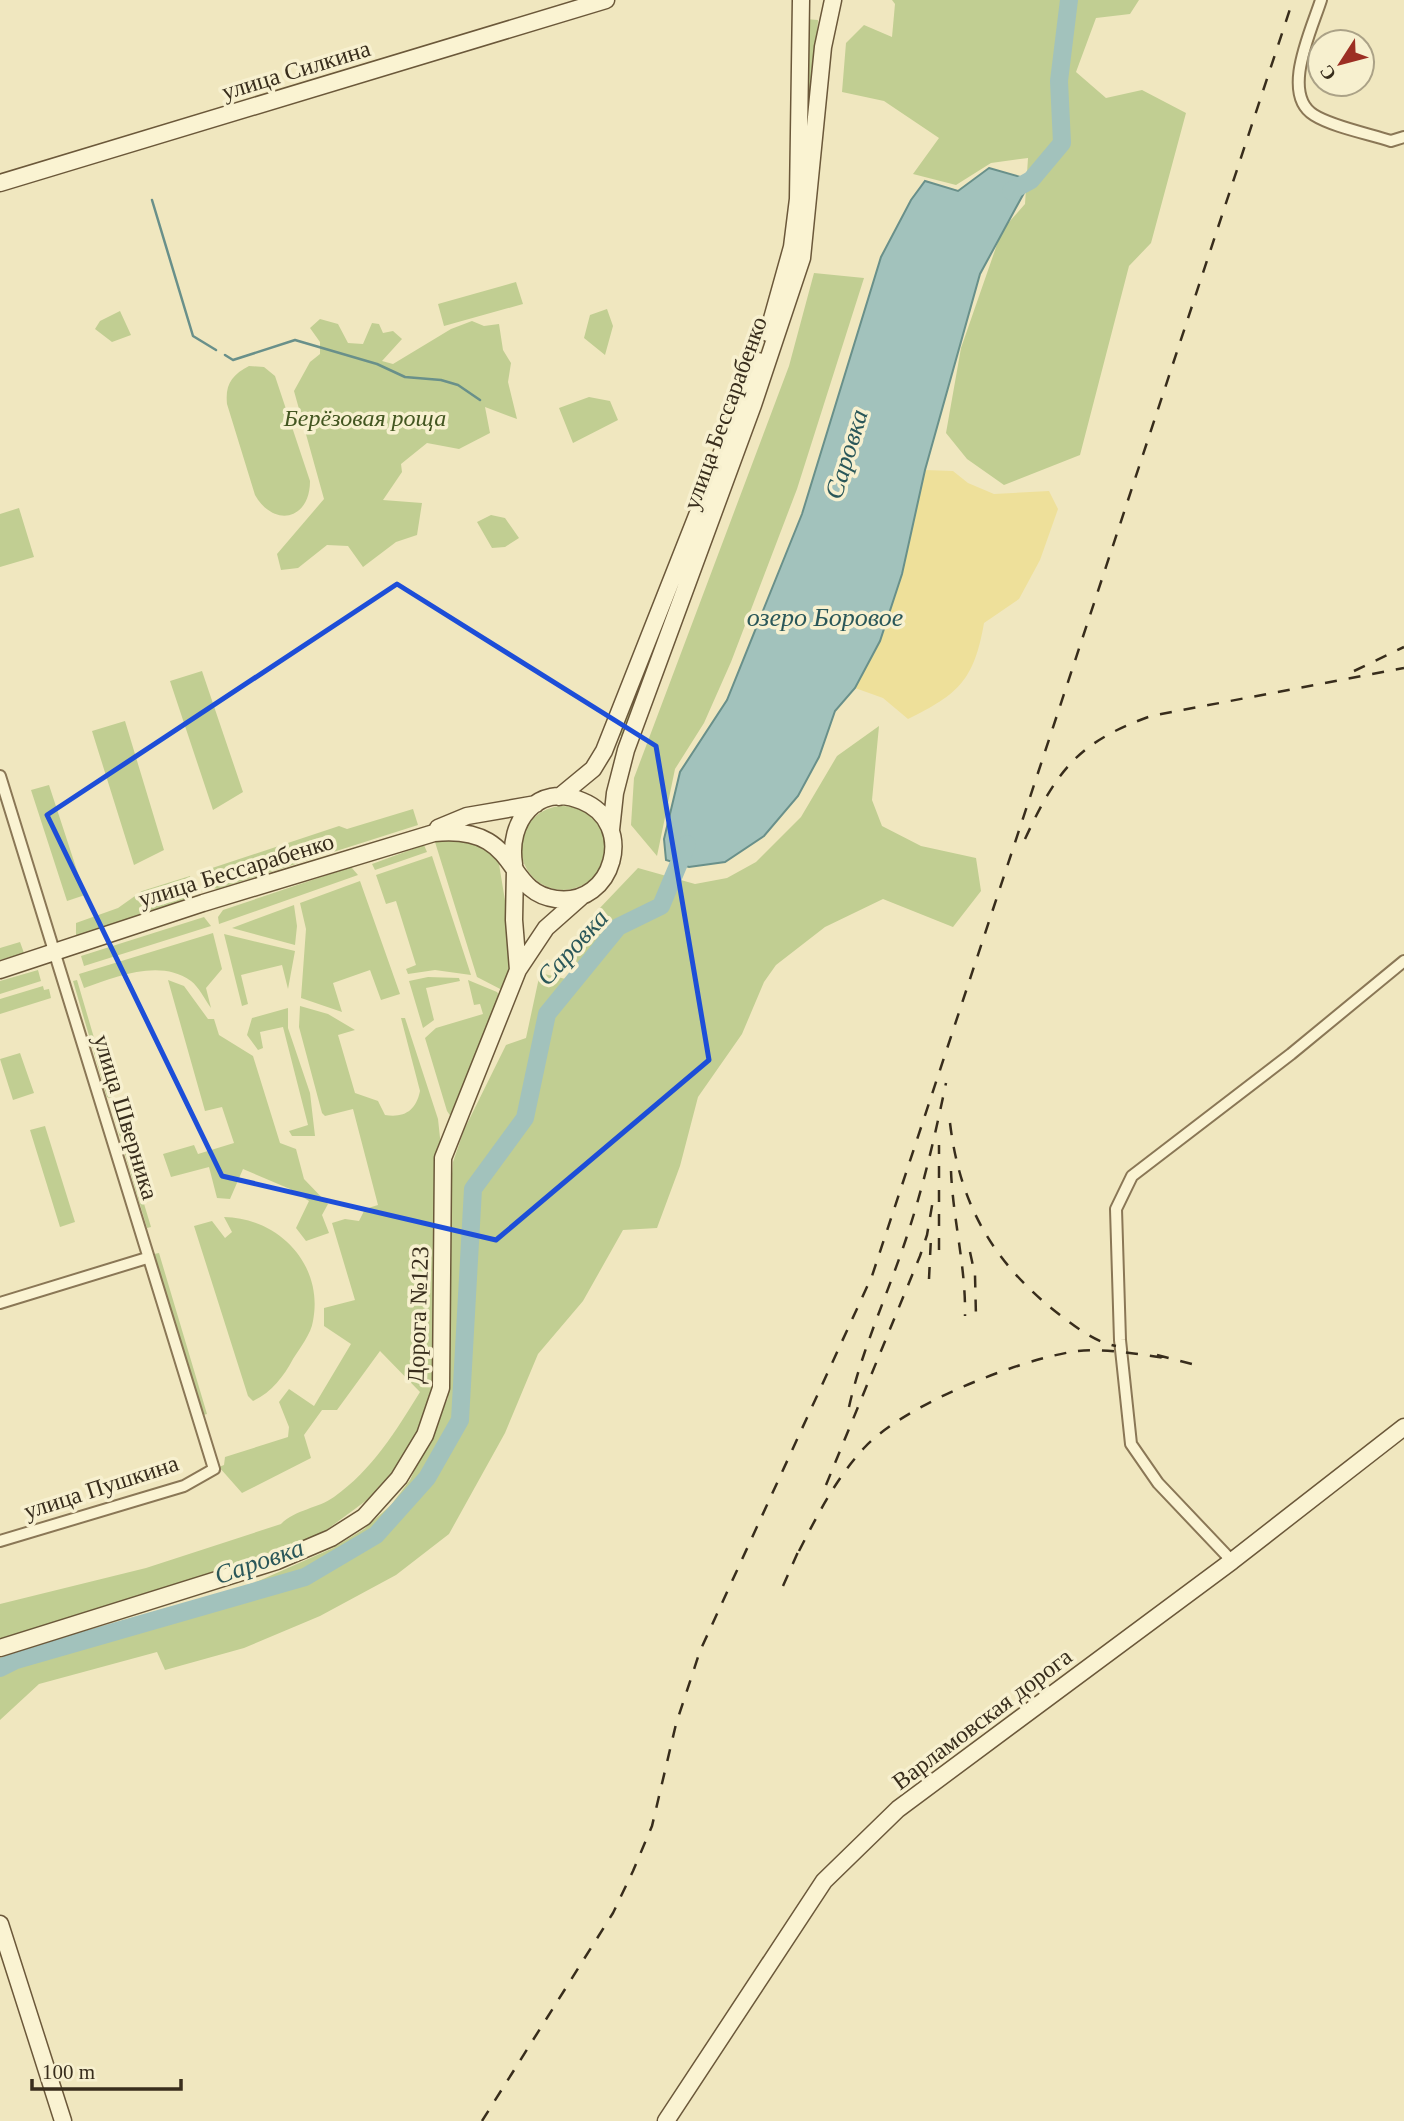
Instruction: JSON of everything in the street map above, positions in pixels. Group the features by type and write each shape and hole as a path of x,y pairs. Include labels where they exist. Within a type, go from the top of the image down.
{"main road":[{"name":"улица Силкина","path":"0,183 606,0"},
{"name":"улица Бессарабенко","path":"559,797 593,769 604,751 748,402 792,247 801,159 802,0"},
{"name":"улица Бессарабенко","path":"611,830 615,793 626,750 748,402 802,258 823,47 833,0"},
{"path":"559,797 572,797 596,808 611,830 615,846 611,866 600,885 581,897 559,900 537,893 514,866 511,847 514,830 523,815 536,804 559,797"},
{"name":"улица Бессарабенко","path":"434,833 441,825 496,809 536,804"},
{"path":"493,843 487,824 496,809"},
{"name":"улица Бессарабенко","path":"0,970 208,901 434,833 453,831 476,835 493,843 514,866"},
{"name":"Дорога №123","path":"514,866 518,970"},
{"name":"Дорога №123","path":"0,1648 277,1561 331,1538 364,1517 399,1478 425,1435 441,1388 443,1158 518,970 546,928 581,897"},
{"name":"Варламовская дорога","path":"666,2121 824,1881 898,1809 1232,1561 1404,1427"},
{"path":"0,1924 63,2121"}],"street":[{"path":"1321,0 1298,73 1302,101 1314,115 1391,141 1404,137"},
{"name":"улица Шверника","path":"0,776 214,1469"},
{"path":"1232,1561 1158,1483 1130,1444 1120,1340 1116,1209 1132,1176 1286,1058 1404,961"},
{"path":"0,1303 147,1258"},
{"name":"улица Пушкина","path":"0,1541 184,1486 214,1469"}],"highlighted area":[{"path":"397,584 656,746 709,1060 496,1240 222,1176 47,815"}],"green space":[{"path":"892,0 1139,0 1130,14 1096,18 1076,72 1106,98 1142,90 1186,113 1151,243 1129,266 1080,455 1004,485 967,459 946,433 961,348 1002,230 1025,204 1028,158 991,163 956,185 913,174 939,138 884,101 842,92 846,43 864,25 892,37 895,4"},
{"path":"805,19 818,20 807,196"},
{"path":"814,273 864,278 797,489 731,662 704,723 675,769 657,856 631,825 634,778 789,366"},
{"path":"516,282 523,304 444,326 438,304"},
{"path":"607,309 613,326 605,355 584,338 590,315"},
{"path":"120,311 131,335 112,342 95,329 100,321"},
{"name":"Берёзовая роща","path":"320,319 338,324 348,343 363,344 372,323 379,324 383,333 393,331 402,339 382,361 393,364 451,329 472,321 484,326 499,324 503,350 511,363 508,382 517,419 485,407 490,433 459,449 427,443 401,464 402,472 383,500 422,503 417,535 396,542 363,567 348,546 327,545 298,568 281,570 277,554 324,499 294,391 310,362 320,354 320,342 310,328"},
{"path":"249,366 264,367 275,376 310,481 304,504 290,515 272,512 255,495 227,404 227,391 231,381"},
{"path":"589,397 610,401 618,420 573,443 559,408"},
{"path":"741,406 747,408 624,737 619,735"},
{"path":"19,508 34,557 0,567 0,514"},
{"path":"491,515 505,518 519,538 505,547 492,548 477,522"},
{"path":"202,671 243,792 213,810 170,681"},
{"path":"125,721 164,850 134,865 92,731"},
{"path":"879,726 872,800 882,826 921,846 976,858 981,891 953,927 883,899 825,927 776,965 764,982 742,1034 698,1097 680,1166 657,1228 623,1230 583,1301 538,1354 505,1433 449,1534 396,1575 320,1616 244,1648 165,1670 157,1652 39,1684 0,1720 0,1662 72,1635 243,1588 333,1548 364,1529 391,1505 410,1480 448,1398 448,1221 453,1162 464,1130 506,1045 526,1038 540,973 570,980 577,932 638,868 695,884 727,878 756,862 801,817 837,756"},
{"path":"49,785 85,895 67,901 31,790"},
{"path":"563,806 586,813 598,825 605,848 598,871 586,883 563,890 540,883 528,871 521,848 528,825 540,813"},
{"path":"413,809 418,825 217,889 204,885 200,872 339,826 347,829"},
{"path":"452,837 488,848 499,864 511,937 513,977 506,992 477,977 435,842"},
{"path":"424,845 427,852 375,870 372,864"},
{"path":"432,856 471,975 435,970 408,974 406,969 416,965 396,901 386,904 376,875"},
{"path":"351,867 358,875 219,924 218,917 223,910"},
{"path":"190,876 193,893 183,901 76,937 76,923 118,908 142,891"},
{"path":"360,881 400,994 381,1000 370,970 333,983 342,1012 301,998 306,929 300,903"},
{"path":"294,905 297,926 295,945 232,928"},
{"path":"204,917 211,926 84,966 81,956"},
{"path":"213,933 222,969 206,988 211,1008 191,981 166,971 152,970 123,975 84,988 79,974"},
{"path":"224,934 295,951 288,989 282,965 241,975 248,1004 242,1006"},
{"path":"20,942 24,953 0,960 0,948"},
{"path":"38,970 41,981 0,994 0,981"},
{"path":"428,977 459,978 460,981 426,988 434,1020 423,1028 409,981"},
{"path":"77,980 112,1099 107,1097 73,981"},
{"path":"168,980 184,986 208,1019 214,1019 219,1035 253,1056 280,1143 296,1149 304,1179 328,1204 322,1215 329,1233 306,1241 296,1228 309,1201 290,1189 243,1169 230,1199 217,1198 209,1167 171,1177 163,1154 194,1145 198,1154 234,1143 222,1107 205,1111"},
{"path":"468,980 497,992 504,1003 454,1121 447,1111 425,1038 436,1028 483,1014 480,1004 474,1005"},
{"path":"43,986 44,990 49,989 51,998 0,1014 0,999"},
{"path":"300,1006 328,1014 355,1030 338,1035 355,1093 378,1101 385,1115 408,1112 416,1104 420,1091 401,1018 405,1018 438,1119 441,1147 436,1386 422,1424 392,1474 367,1500 325,1531 271,1556 0,1639 0,1604 146,1568 281,1524 293,1515 334,1497 372,1462 420,1392 380,1351 337,1410 322,1410 304,1435 311,1458 242,1493 219,1467 224,1465 225,1457 288,1437 289,1427 279,1402 289,1389 314,1406 351,1344 324,1326 324,1308 355,1300 332,1223 345,1219 359,1221 365,1209 378,1205 353,1109 325,1116 322,1113 299,1027"},
{"path":"288,1008 288,1028 310,1093 315,1136 292,1136 289,1131 308,1125 283,1027 260,1032 263,1048 258,1050 247,1035 252,1018"},
{"path":"20,1053 34,1093 13,1100 0,1059"},
{"path":"117,1114 151,1227 147,1228 114,1117"},
{"path":"45,1126 75,1222 60,1227 30,1130"},
{"path":"224,1217 244,1219 279,1235 304,1263 315,1300 312,1326 305,1341 276,1383 253,1401 248,1396 194,1226 212,1221 225,1238 232,1232"},
{"path":"159,1253 207,1414 203,1415 154,1254"}],"sand":[{"path":"925,470 953,471 968,483 994,494 1049,491 1058,509 1040,560 1019,599 984,623 969,672 952,693 908,719 883,698 855,688 880,641 902,574"}],"water":[{"name":"озеро Боровое","path":"989,168 1031,180 980,274 925,470 902,574 880,641 855,688 835,711 819,757 798,796 764,836 725,862 689,867 666,860 664,839 680,772 727,700 802,514 881,257 911,200 925,181 958,191"}],"waterway":[{"name":"Саровка","path":"1011,191 1031,180 1062,143 1059,81 1069,0"},
{"path":"152,200 193,336 216,350"},
{"path":"225,355 233,360 295,340 377,364 405,377 441,380 458,385 480,400"},
{"name":"Саровка","path":"0,1668 16,1660 305,1577 376,1535 427,1478 460,1420 473,1189 525,1118 547,1014 618,927 661,906 687,844"}],"railway":[{"path":"482,2121 613,1913 633,1871 652,1826 676,1724 700,1651 872,1276 1293,0"},
{"path":"1354,671 1404,647"},
{"path":"1025,839 1048,794 1073,761 1105,736 1126,726 1151,716 1404,668"},
{"path":"849,1407 868,1343 912,1220 946,1083"},
{"path":"950,1123 962,1181 984,1231 999,1254 1016,1275 1060,1315 1094,1338 1116,1346"},
{"path":"939,1145 939,1250"},
{"path":"951,1171 964,1280 965,1316"},
{"path":"826,1485 920,1256 927,1235 934,1194"},
{"path":"929,1279 931,1237"},
{"path":"970,1252 975,1275 976,1317"},
{"path":"799,1551 836,1484 865,1447 883,1431 932,1401 991,1375 1071,1352 1107,1351 1166,1358"},
{"path":"1157,1355 1200,1366"},
{"path":"783,1586 802,1543"}]}
